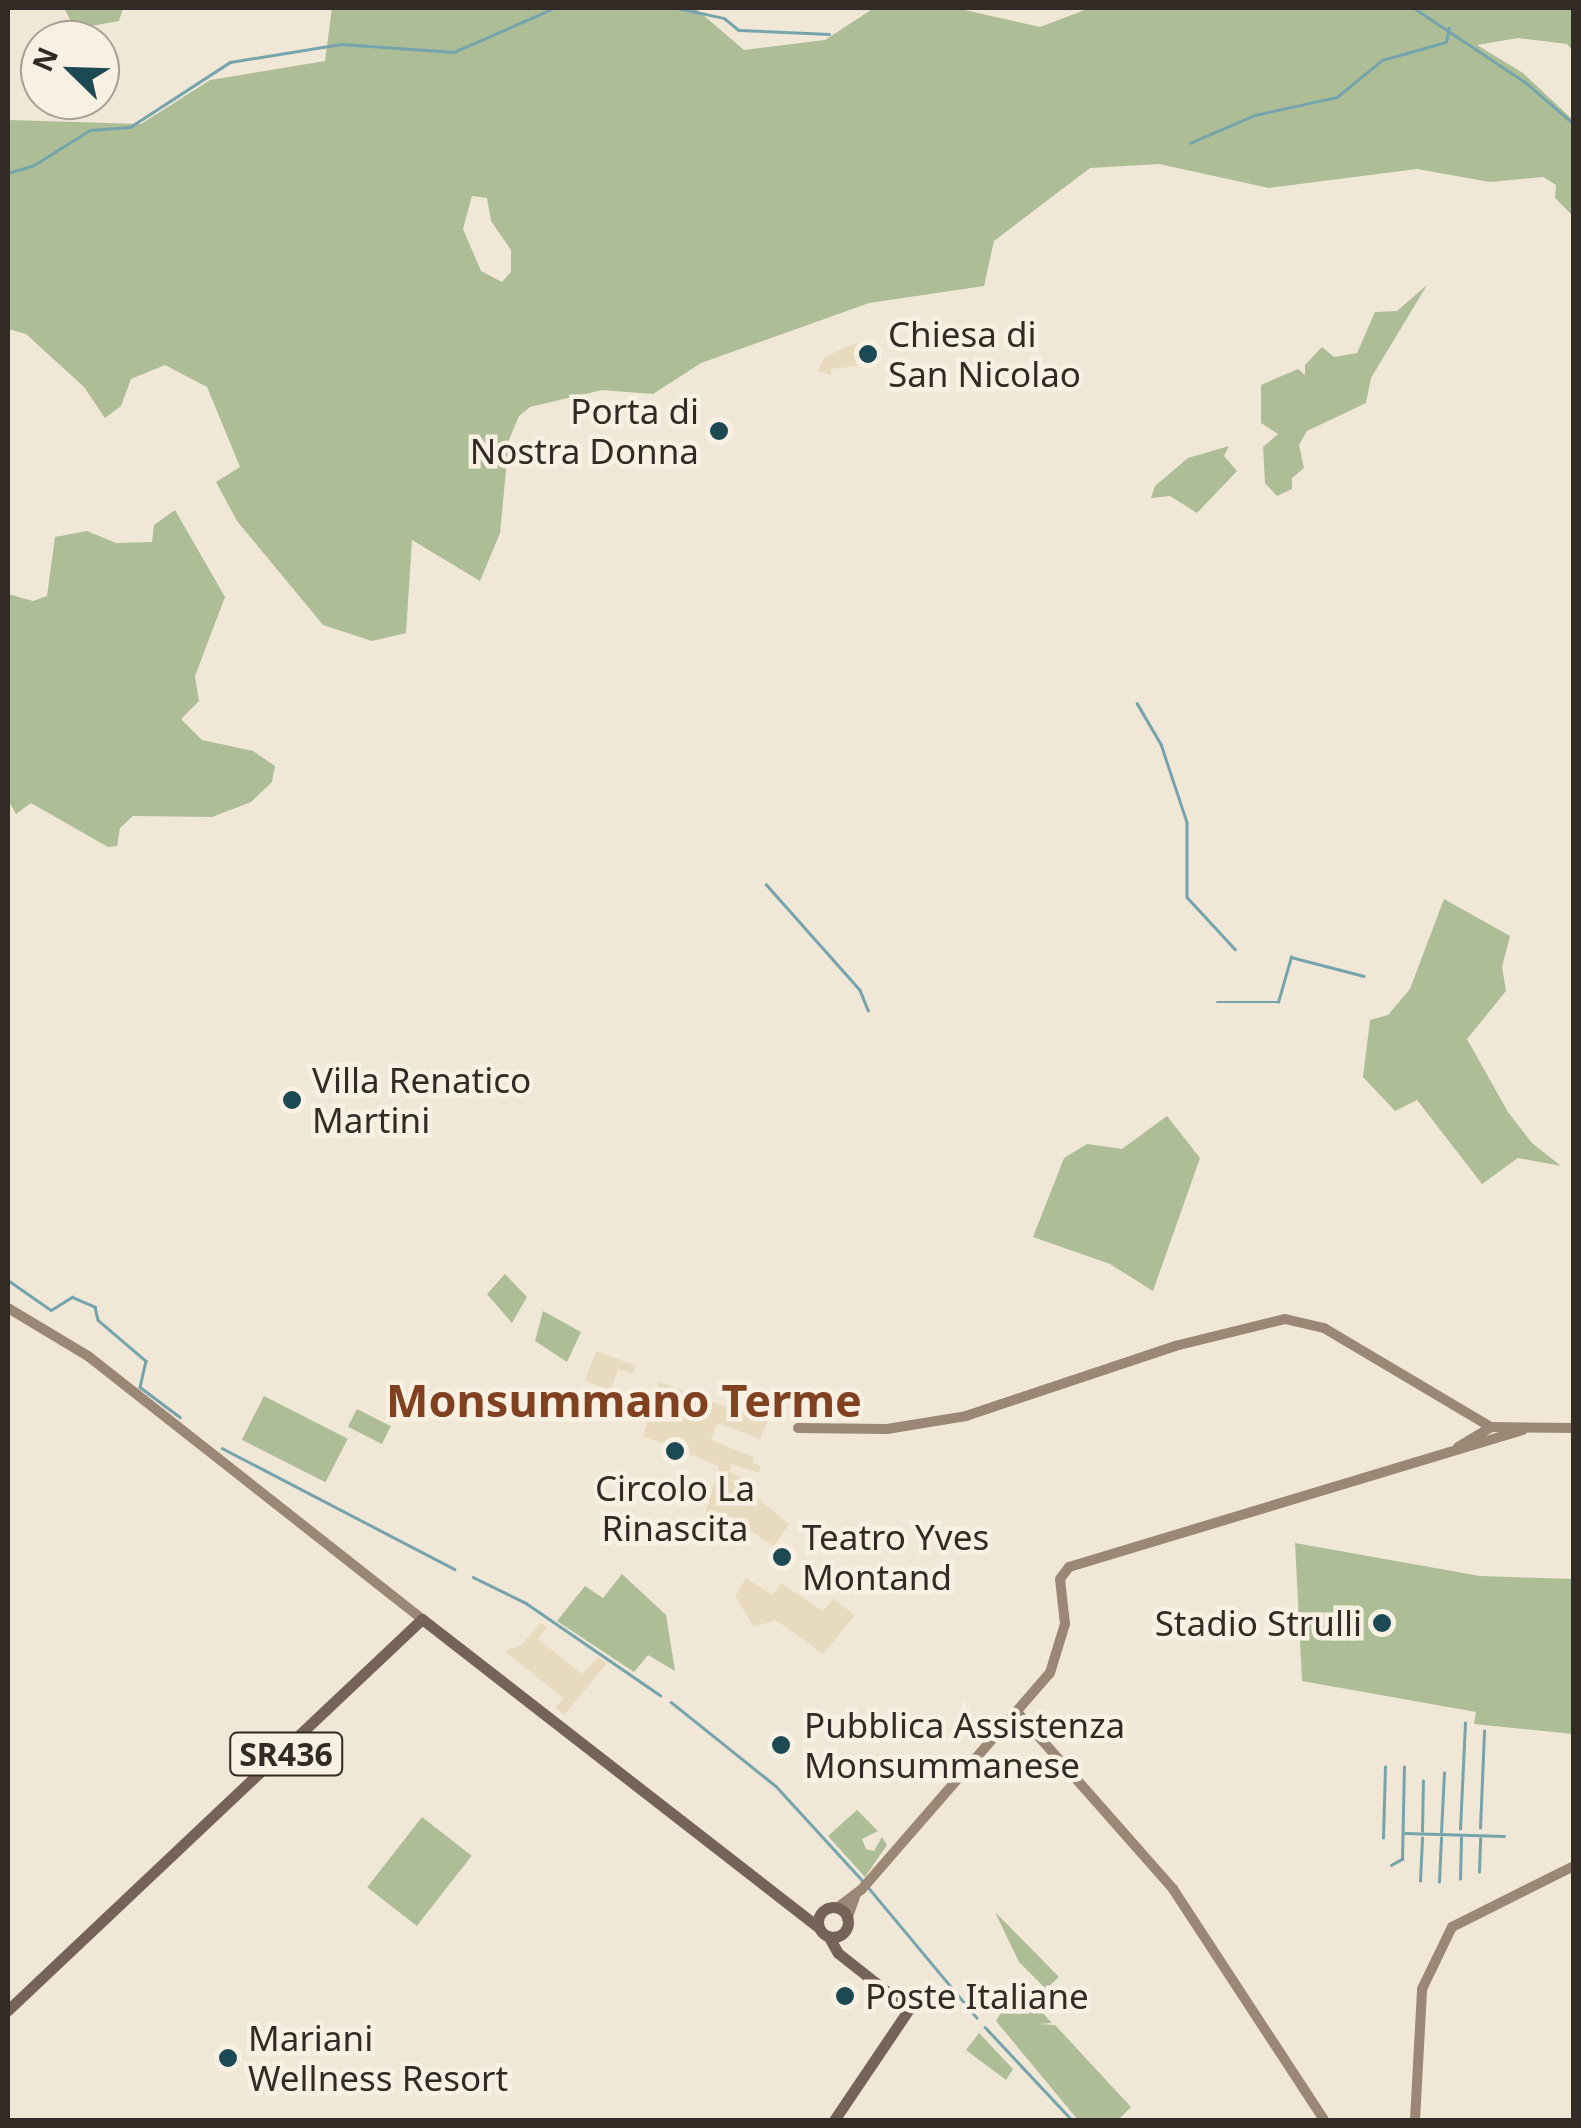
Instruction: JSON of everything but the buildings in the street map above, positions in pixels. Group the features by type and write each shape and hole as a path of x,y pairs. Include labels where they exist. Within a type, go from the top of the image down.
{"main road":[{"path":"422,1618 787,1907 818,1927 838,1953 903,2002 908,2016 834,2120"},
{"name":"SR436","path":"8,2010 422,1618"},
{"path":"787,1907 838,1908 846,1924 848,1952 867,1974"},
{"path":"818,1927 823,1910"},
{"path":"829,1937 846,1924"}],"street":[{"path":"8,1308 88,1356 422,1618"},
{"path":"798,1428 886,1429 946,1420 1175,1346 1284,1320 1306,1322 1354,1344 1463,1414 1493,1428 1574,1428"},
{"path":"1463,1414 1469,1429 1464,1443"},
{"path":"1490,1443 1493,1428"},
{"path":"1452,1452 1493,1428"},
{"path":"838,1908 863,1889 1018,1713 1057,1660 1065,1624 1062,1572 1524,1430"},
{"path":"1018,1713 1174,1889 1324,2120"},
{"path":"1415,2120 1422,1989 1452,1927 1574,1866"},
{"path":"846,1924 863,1889"}],"green space":[{"path":"64,8 123,8 119,20 70,20"},
{"path":"332,8 695,8 744,50 825,40 874,8 956,8 1040,27 1090,8 1573,8 1573,51 1567,44 1518,38 1477,45 1523,73 1573,120 1573,216 1555,198 1556,185 1543,177 1490,182 1417,169 1269,188 1159,164 1090,168 994,241 984,286 869,303 701,363 653,394 602,390 530,407 519,416 509,440 500,533 480,581 412,540 406,633 372,641 323,625 237,521 216,482 240,467 207,387 165,365 131,379 121,406 105,418 84,387 26,334 8,329 8,120 141,124 210,80 325,61","holes":["472,196 487,198 491,221 511,250 511,272 502,282 481,271 463,229"]},
{"path":"1427,285 1371,378 1366,403 1307,431 1299,445 1304,468 1292,478 1292,489 1277,496 1265,483 1263,447 1278,434 1261,423 1261,385 1298,369 1305,375 1305,365 1322,347 1334,357 1357,353 1375,312 1397,311"},
{"path":"1229,446 1224,456 1237,471 1197,513 1170,496 1151,498 1155,486 1188,458"},
{"path":"175,510 225,597 195,676 199,701 181,719 202,740 253,751 275,766 272,782 251,802 212,817 133,816 120,828 117,846 108,847 31,803 16,814 8,800 8,594 33,601 47,596 55,537 87,531 116,543 152,542 154,525"},
{"path":"1444,899 1510,936 1502,967 1506,991 1467,1039 1508,1112 1532,1143 1561,1166 1518,1158 1482,1184 1417,1100 1395,1111 1363,1077 1370,1020 1388,1015 1410,989"},
{"path":"1167,1116 1200,1158 1153,1291 1110,1264 1033,1237 1064,1158 1087,1144 1122,1149"},
{"path":"505,1274 527,1297 512,1323 487,1294"},
{"path":"543,1311 581,1332 567,1362 535,1341"},
{"path":"264,1396 348,1439 326,1482 242,1440"},
{"path":"357,1409 391,1426 382,1444 348,1427"},
{"path":"1295,1543 1480,1576 1573,1579 1573,1734 1474,1724 1476,1712 1302,1681"},
{"path":"622,1574 666,1615 675,1671 648,1655 634,1672 557,1621 585,1586 603,1598"},
{"path":"857,1810 878,1831 862,1839 866,1849 874,1851 882,1837 887,1845 865,1877 828,1836"},
{"path":"422,1817 472,1856 417,1926 367,1887"},
{"path":"995,1912 1059,1977 1046,1989 1019,1962"},
{"path":"1017,1986 1052,2023 1038,2024 1055,2025 1131,2107 1118,2120 1078,2120 996,2021"},
{"path":"979,2033 1013,2069 1006,2080 966,2050"}],"shaded area":[{"path":"859,342 861,350 873,349 854,355 857,366 831,369 831,375 818,371 824,357"},
{"path":"596,1351 636,1366 633,1374 618,1369 611,1390 585,1381"},
{"path":"659,1382 767,1422 760,1439 717,1423 711,1440 754,1457 752,1462 761,1466 759,1473 732,1464 729,1471 754,1485 758,1499 789,1524 774,1546 729,1517 703,1522 719,1466 643,1436"},
{"path":"746,1578 772,1595 781,1583 823,1611 833,1599 855,1615 823,1654 776,1620 754,1627 735,1596"},
{"path":"541,1623 547,1627 538,1639 582,1674 598,1657 607,1663 564,1715 556,1708 563,1698 505,1651 521,1645"}],"waterway":[{"path":"8,173 34,165 90,130 130,127 230,62 341,44 454,52 554,8"},
{"path":"678,8 724,18 739,30 829,34"},
{"path":"1414,8 1525,82 1574,124"},
{"path":"1190,143 1255,115 1337,97 1382,60 1446,42 1449,28"},
{"path":"1137,703 1161,744 1187,822 1187,897 1235,949"},
{"path":"766,884 860,990 868,1010"},
{"path":"1217,1002 1278,1002 1291,957 1364,976"},
{"path":"8,1280 51,1310 72,1297 95,1307 98,1320 146,1361 140,1387 180,1417"},
{"path":"222,1448 454,1569"},
{"path":"473,1577 526,1603 660,1695"},
{"path":"671,1702 776,1786 863,1881"},
{"path":"1460,1829 1465,1723"},
{"path":"1480,1828 1484,1731"},
{"path":"1383,1838 1385,1767"},
{"path":"1391,1865 1402,1859 1404,1767"},
{"path":"1441,1832 1444,1773"},
{"path":"1422,1831 1423,1781"},
{"path":"1405,1833 1504,1836"},
{"path":"1420,1881 1422,1838"},
{"path":"1439,1882 1441,1838"},
{"path":"1460,1879 1461,1838"},
{"path":"1479,1872 1480,1839"},
{"path":"868,1887 977,2018"},
{"path":"985,2027 1072,2120"}],"place":[{"name":"Chiesa di San Nicolao","path":"868,354"},
{"name":"Porta di Nostra Donna","path":"719,431"},
{"name":"Villa Renatico Martini","path":"292,1100"},
{"name":"Circolo La Rinascita","path":"675,1451"},
{"name":"Teatro Yves Montand","path":"782,1557"},
{"name":"Stadio Strulli","path":"1382,1623"},
{"name":"Pubblica Assistenza Monsummanese","path":"781,1745"},
{"name":"Poste Italiane","path":"845,1996"},
{"name":"Mariani Wellness Resort","path":"228,2058"}],"district":[{"name":"Monsummano Terme","path":"624,1400"}]}
